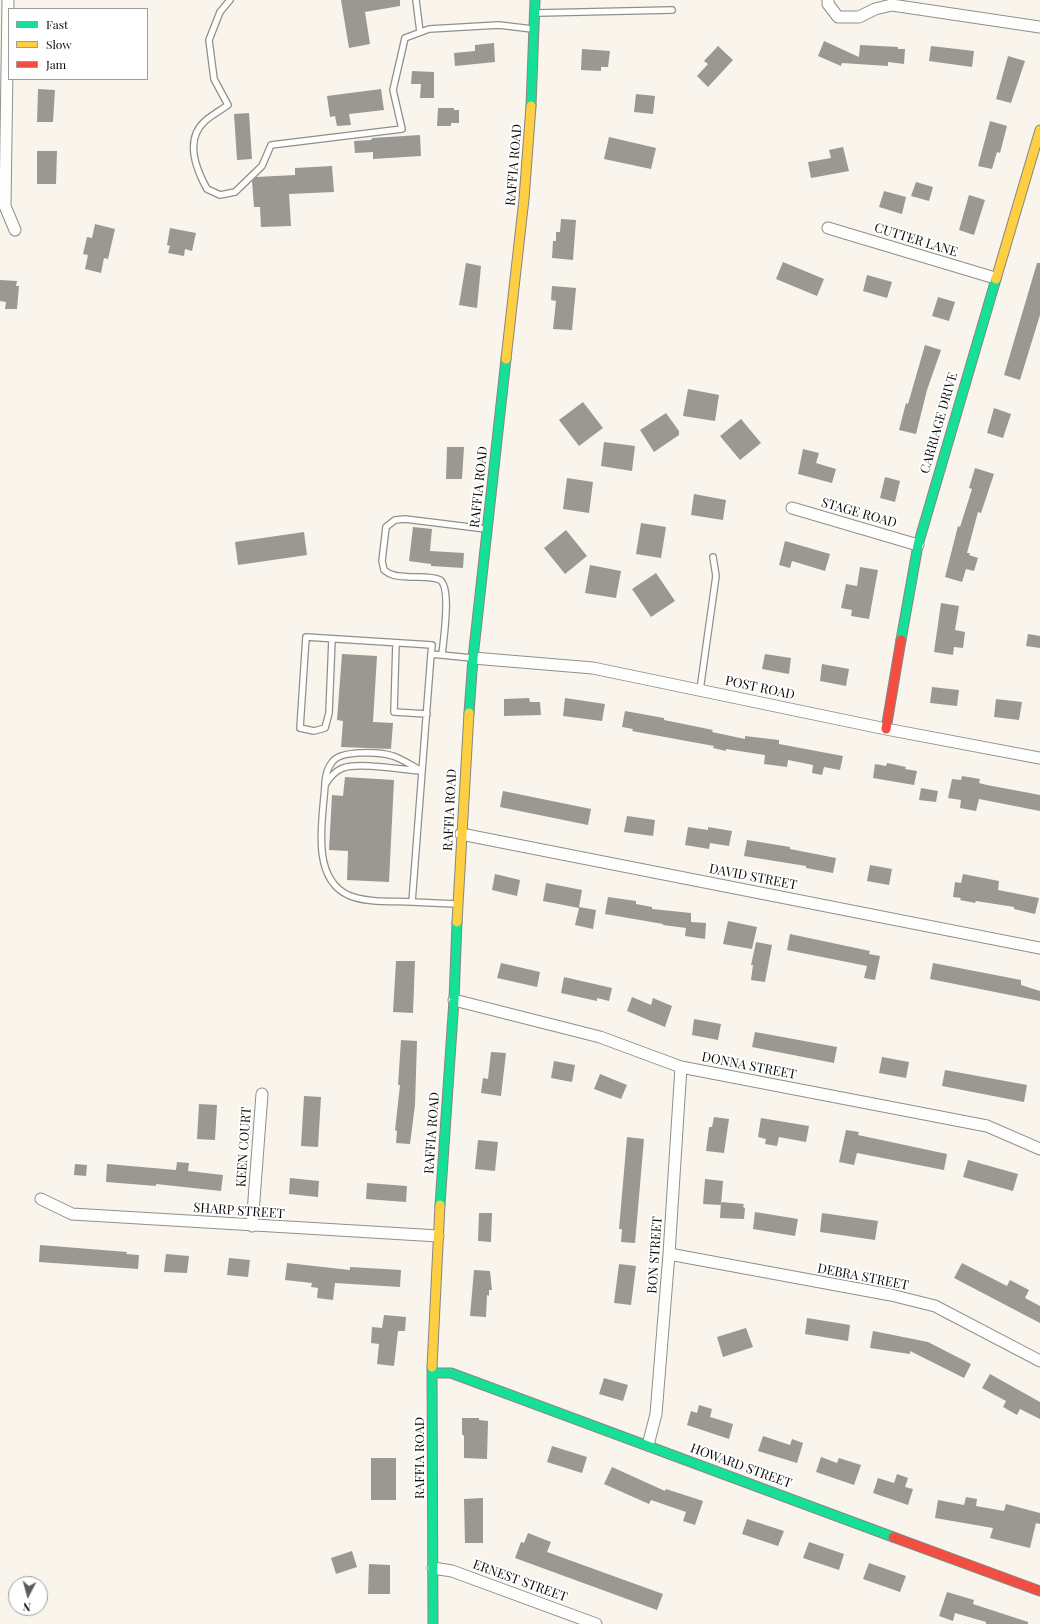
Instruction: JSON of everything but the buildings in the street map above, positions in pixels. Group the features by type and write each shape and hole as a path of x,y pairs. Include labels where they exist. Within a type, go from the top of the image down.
{"main road":[{"name":"RAFFIA ROAD","path":"433,1624 432,1373 438,1236 454,1000 461,834 473,658 524,199 533,85 535,0"},
{"name":"CARRIAGE DRIVE","path":"886,729 918,545 995,278 1040,130"},
{"name":"HOWARD STREET","path":"432,1373 451,1373 1040,1590"}],"street":[{"path":"8,0 3,75 5,206 15,230"},
{"path":"828,0 828,4 838,17 859,16 888,3 1040,27"},
{"name":"CUTTER LANE","path":"828,228 995,278"},
{"name":"STAGE ROAD","path":"792,508 918,545"},
{"name":"POST ROAD","path":"473,658 593,668 886,729 1040,758"},
{"name":"DAVID STREET","path":"461,834 1040,948"},
{"name":"DONNA STREET","path":"454,1000 600,1037 680,1067 987,1126 1040,1149"},
{"name":"BON STREET","path":"648,1445 656,1414 669,1254 680,1067"},
{"name":"KEEN COURT","path":"252,1226 262,1094"},
{"name":"SHARP STREET","path":"41,1199 72,1214 438,1236"},
{"name":"DEBRA STREET","path":"669,1254 891,1295 935,1306 1040,1361"},
{"name":"ERNEST STREET","path":"433,1568 452,1571 596,1624"}],"lane":[{"path":"230,0 220,12 210,40 214,79 228,105 204,122 195,138 193,158 207,189 220,195 235,192 262,166 271,145 402,129 393,90 405,38 429,29 499,25 534,29"},
{"path":"416,0 420,32"},
{"path":"535,13 672,10"},
{"path":"442,655 447,595 444,584 440,580 435,579 393,576 384,570 382,561 386,527 395,520 405,519 487,530"},
{"path":"700,690 716,576 712,557"},
{"path":"332,639 329,713 325,728 314,731 300,728 306,637 432,645 412,902"},
{"path":"396,643 394,712 427,714"},
{"path":"431,654 473,658"},
{"path":"422,771 394,756 367,752 347,754 334,759 326,772 325,785 321,849 326,868 336,885 348,895 368,899 458,904"},
{"path":"325,785 330,777 343,768 362,766 422,771"}],"traffic: fast":[{"path":"531,106 535,0"},
{"path":"901,640 918,545 996,279"},
{"path":"469,713 473,658 506,359"},
{"path":"440,1205 454,1000 457,922"},
{"path":"432,1367 433,1624"},
{"path":"432,1373 451,1373 893,1537"}],"traffic: slow":[{"path":"506,359 524,199 531,106"},
{"path":"996,279 1040,130"},
{"path":"457,922 469,713"},
{"path":"432,1367 440,1205"}],"traffic: jam":[{"path":"886,729 901,640"},
{"path":"893,1537 1040,1591"}]}
